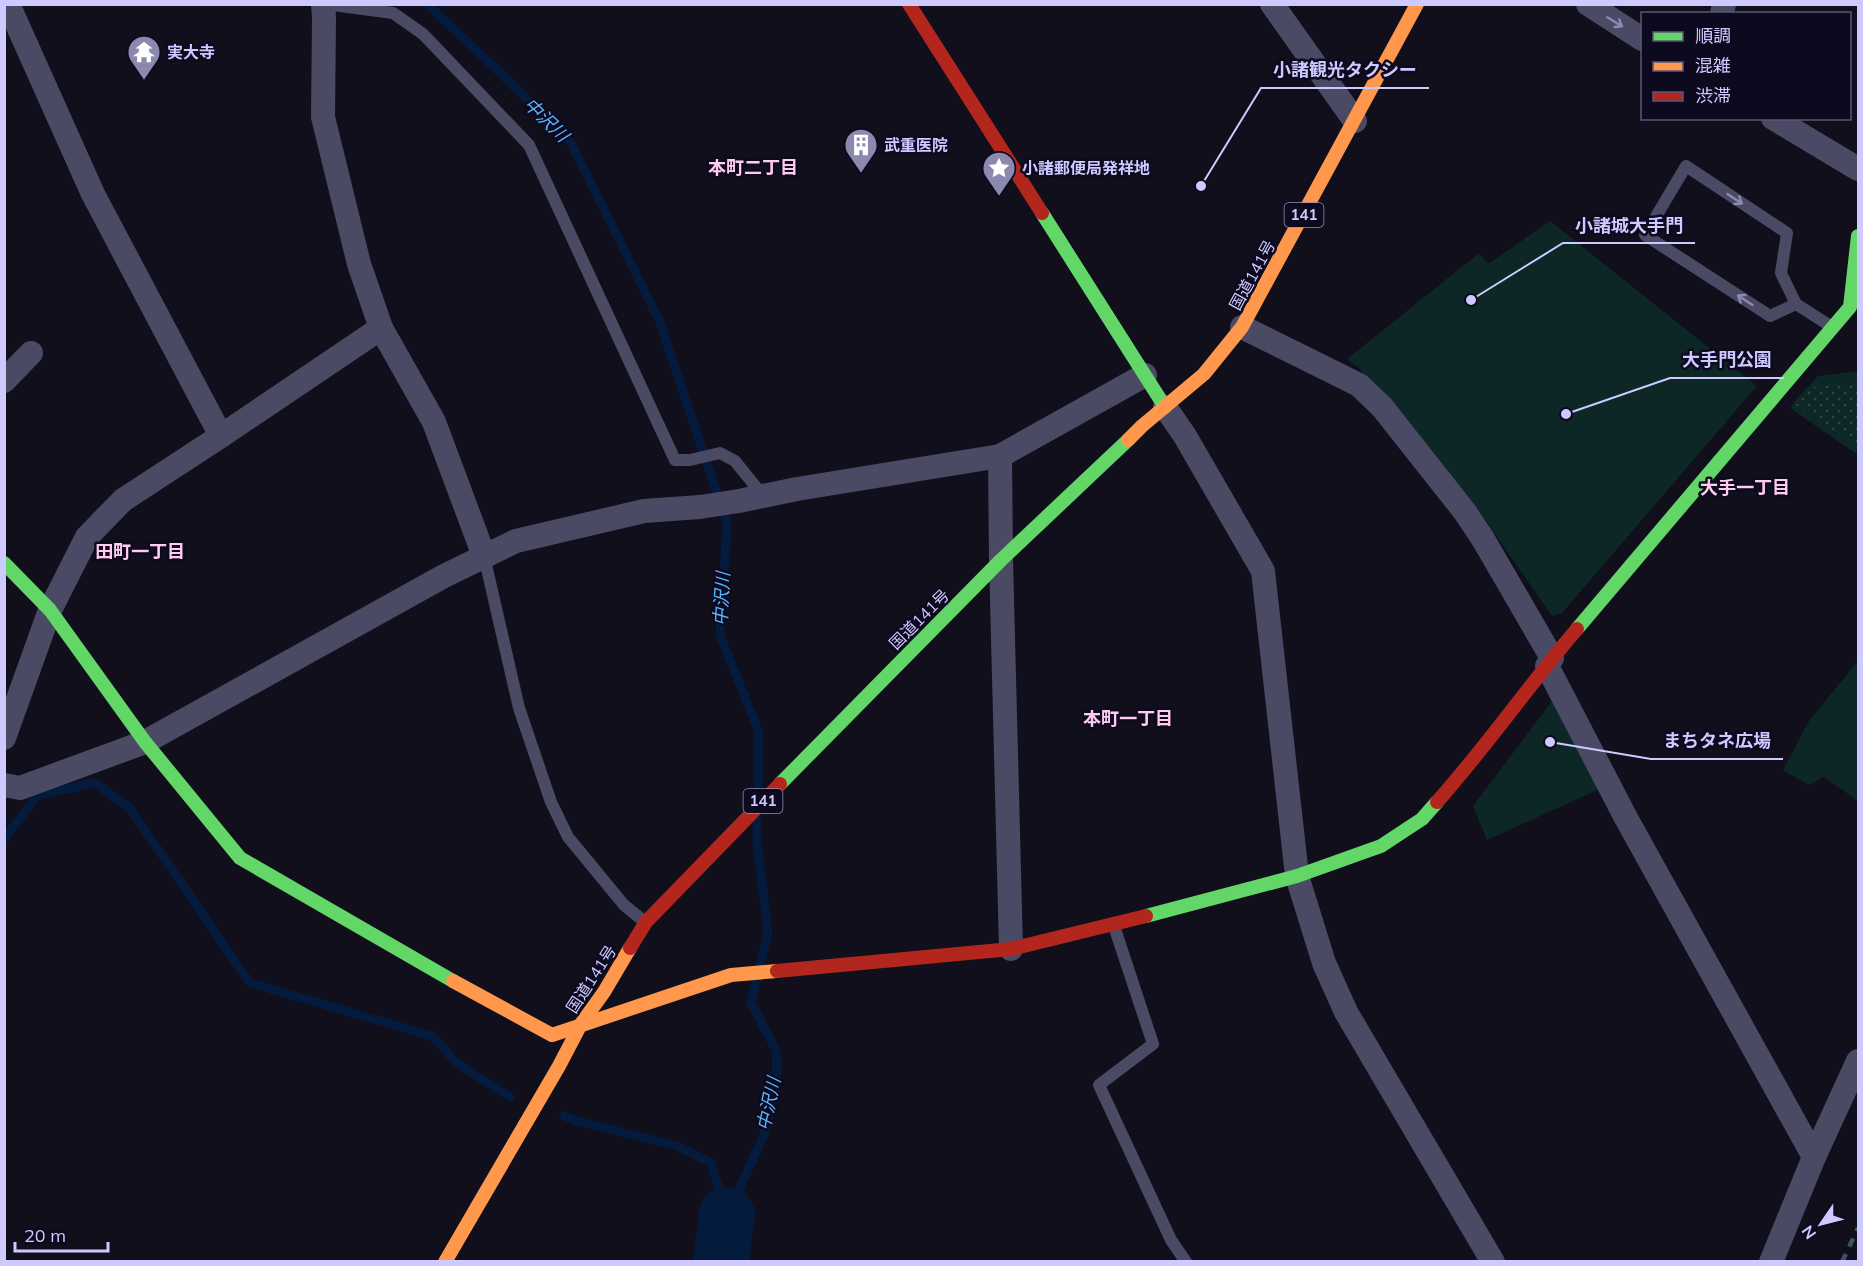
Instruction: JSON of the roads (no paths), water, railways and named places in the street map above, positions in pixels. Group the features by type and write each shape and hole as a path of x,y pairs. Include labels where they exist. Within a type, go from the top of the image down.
{"main road":[{"path":"909,4 1165,407"},
{"name":"国道141号","path":"445,1262 581,1024 604,992 646,922 1001,560 1142,426 1204,374 1242,327 1417,4"},
{"path":"4,563 50,610 145,742 240,858 394,948 552,1035 731,975 1011,949 1113,925 1297,876 1381,846 1422,819 1462,774 1550,662 1833,328 1854,301 1858,236"}],"street":[{"path":"8,4 93,194 221,436"},
{"path":"324,4 323,117 359,264 381,328 434,422 484,556"},
{"path":"1272,4 1355,121"},
{"path":"1588,4 1641,38"},
{"path":"1776,120 1858,169"},
{"path":"1242,327 1359,385 1404,433 1477,530 1550,662 1626,818 1814,1157"},
{"path":"4,738 50,610 87,537 123,500 381,328"},
{"path":"4,381 31,353"},
{"path":"4,785 20,788 145,742 484,556 516,541 644,511 700,507 739,501 797,489 1000,456 1145,375"},
{"path":"1165,407 1185,436 1263,571 1297,876 1324,963 1346,1012 1493,1262"},
{"path":"1000,456 1011,949"},
{"path":"1771,1262 1814,1157 1858,1061"}],"lane":[{"path":"324,4 393,13 423,34 529,145 675,460 690,460 720,453 735,461 764,496"},
{"path":"1796,304 1770,316 1645,235 1686,166 1787,233 1781,273 1796,304 1833,328"},
{"path":"484,556 519,708 551,802 568,837 624,905 646,922"},
{"path":"1113,925 1153,1044 1099,1085 1171,1240 1186,1262"}],"waterway":[{"name":"中沢川","path":"427,4 571,143 660,322 727,523 720,635 758,730 758,795"},
{"path":"4,839 38,795 95,783 129,807 250,983 432,1036 456,1062 510,1097"},
{"name":"中沢川","path":"727,1215 764,1135 777,1084 776,1050 751,1003 768,932 757,843 757,821"},
{"path":"564,1116 677,1146 711,1163 727,1215"},
{"name":"中沢川","path":"721,1262 727,1215"}],"railway":[{"path":"1842,1262 1858,1228"}],"place":[{"name":"実大寺","path":"144,81"},
{"name":"武重医院","path":"861,174"},
{"name":"小諸観光タクシー","path":"1201,186"},
{"name":"小諸郵便局発祥地","path":"999,197"},
{"name":"小諸城大手門","path":"1471,300"},
{"name":"大手門公園","path":"1566,414"},
{"name":"まちタネ広場","path":"1550,742"}],"district":[{"name":"本町二丁目","path":"753,168"},
{"name":"大手一丁目","path":"1745,488"},
{"name":"田町一丁目","path":"140,552"},
{"name":"本町一丁目","path":"1128,719"}]}
